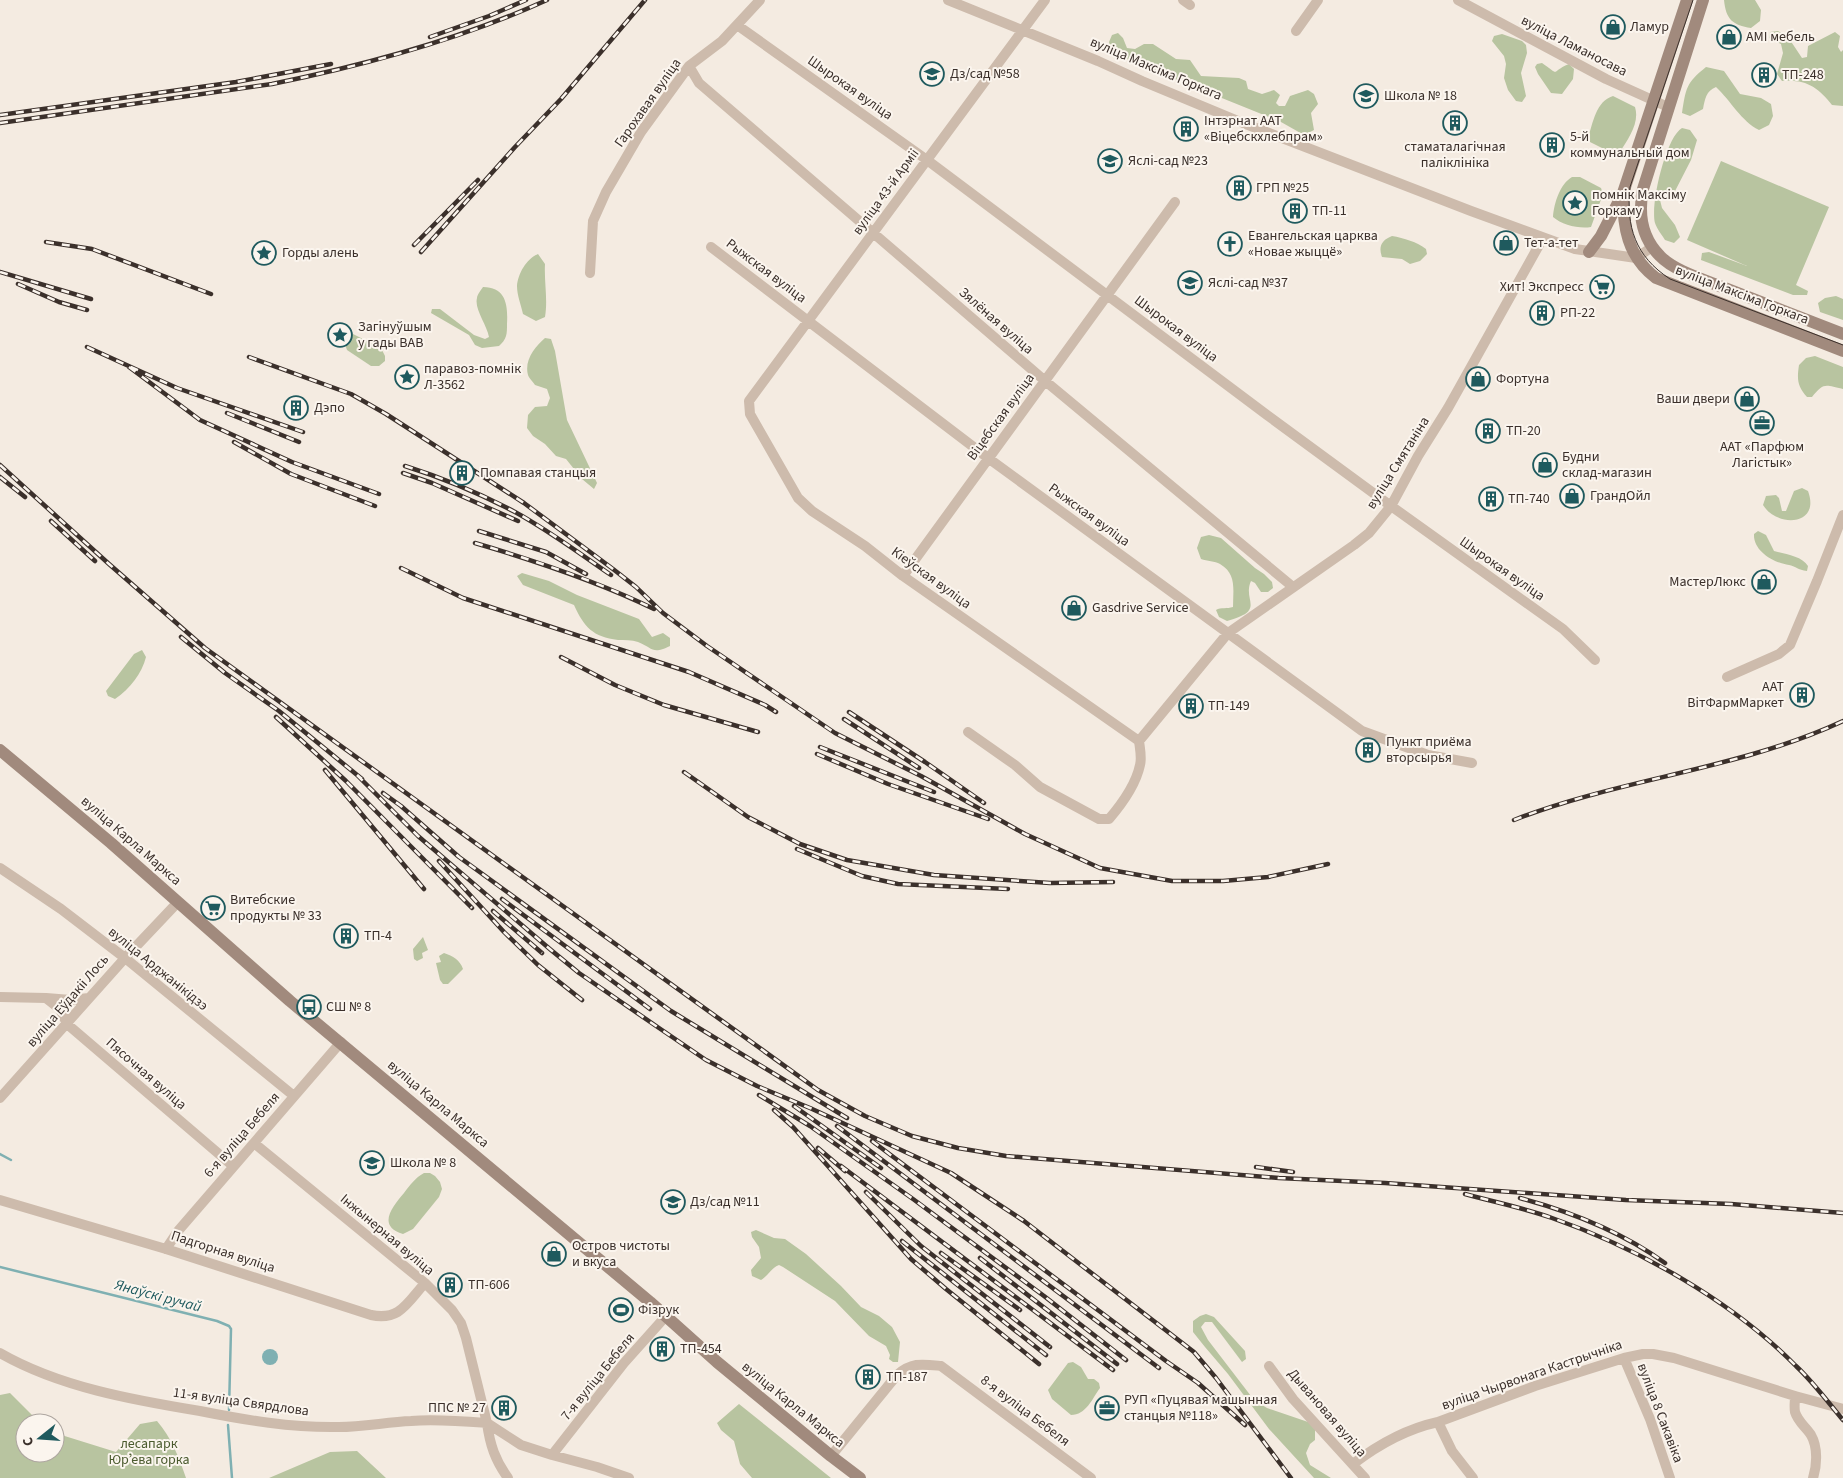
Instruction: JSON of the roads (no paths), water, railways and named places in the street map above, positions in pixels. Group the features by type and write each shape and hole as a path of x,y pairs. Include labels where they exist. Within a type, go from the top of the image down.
{"main road":[{"path":"1589,252 1601,236 1623,192 1687,0"},
{"name":"вуліца Максіма Горкага","path":"1668,264 1652,247 1645,235 1641,221 1640,206 1643,188 1704,0"},
{"path":"1623,192 1623,214 1626,230 1636,258"},
{"name":"вуліца Максіма Горкага","path":"1636,258 1668,264 1843,334"},
{"name":"вуліца Максіма Горкага","path":"1636,258 1644,269 1656,278 1843,351"},
{"name":"вуліца Карла Маркса","path":"0,750 178,902 290,1001 666,1316 717,1362 860,1478"}],"street":[{"name":"Гарохавая вуліца","path":"590,273 593,221 606,192 641,132 689,66 722,41 760,0"},
{"name":"вуліца Максіма Горкага","path":"948,0 1266,132 1544,238 1575,249 1636,258"},
{"name":"вуліца 43-й Арміі","path":"749,401 1045,0"},
{"path":"1296,31 1318,0"},
{"name":"вуліца Ламаносава","path":"1458,0 1598,75 1668,108"},
{"name":"Шырокая вуліца","path":"736,25 927,160 1108,294 1254,406 1563,629 1595,660"},
{"name":"Зялёная вуліца","path":"689,66 700,83 873,233 1044,380 1293,586"},
{"name":"Віцебская вуліца","path":"903,576 1175,202"},
{"name":"вуліца Смятаніна","path":"1139,741 1228,633 1369,533 1391,506 1544,238"},
{"name":"Рыжская вуліца","path":"711,247 988,458 1362,732 1428,755 1472,763"},
{"path":"1636,258 1652,247"},
{"name":"Кіеўская вуліца","path":"749,401 750,414 756,426 798,498 903,576 1097,714 1139,741"},
{"path":"1726,677 1779,654 1790,645 1843,515"},
{"path":"968,732 1015,765 1040,787 1099,819 1109,820 1135,779 1141,763 1139,741"},
{"name":"вуліца Арджанікідзэ","path":"0,868 61,909 125,958 294,1096"},
{"name":"вуліца Еўдакіі Лось","path":"0,1098 125,958 178,902"},
{"path":"0,997 71,1000 89,998"},
{"name":"Пясочная вуліца","path":"46,998 60,1009 67,1024 233,1166"},
{"name":"6-я вуліца Бебеля","path":"166,1249 178,1231 341,1042"},
{"name":"Інжынерная вуліца","path":"254,1143 425,1283 452,1310 466,1338 487,1424 490,1445 500,1467 508,1478"},
{"name":"Падгорная вуліца","path":"0,1200 166,1249 384,1318 399,1312 425,1283"},
{"name":"7-я вуліца Бебеля","path":"552,1455 624,1363 666,1316"},
{"name":"11-я вуліца Свярдлова","path":"0,1354 54,1378 143,1401 225,1416 315,1427 448,1420 487,1424"},
{"name":"вуліца Чырвонага Кастрычніка","path":"1354,1464 1374,1448 1423,1426 1535,1386 1624,1358 1643,1354 1674,1358 1843,1409"},
{"name":"вуліца 8 Сакавіка","path":"1624,1358 1650,1419 1670,1478"},
{"name":"8-я вуліца Бебеля","path":"831,1456 896,1375 906,1368 920,1364 941,1366 1092,1478"},
{"name":"Дывановая вуліца","path":"1269,1366 1293,1399 1365,1478"},
{"path":"1795,1396 1796,1412 1800,1421 1812,1436 1816,1467 1822,1478"},
{"path":"1438,1422 1452,1451 1473,1478"},
{"path":"487,1424 521,1445 629,1478"},
{"path":"1813,1478 1816,1467"}],"water":[{"path":"270,1349 278,1357 270,1365 262,1357"}],"waterway":[{"path":"0,1154 11,1160"},
{"name":"Янаўскі ручай","path":"0,1267 217,1321 229,1326 231,1329 229,1410"},
{"name":"Янаўскі ручай","path":"228,1425 232,1478"}],"tram line":[{"path":"1693,0 1630,187 1630,215 1635,239 1648,261 1670,279 1843,345"}],"railway":[{"path":"430,37 489,16 526,0"},
{"path":"0,123 272,84 307,77 412,50 480,27 547,0"},
{"path":"421,252 515,147 561,99 645,0"},
{"path":"0,115 236,82 331,64"},
{"path":"414,245 478,180"},
{"path":"46,242 92,249 211,294"},
{"path":"0,272 91,299"},
{"path":"18,284 59,302 87,310"},
{"path":"87,347 177,388 303,432"},
{"path":"249,357 351,394 386,414 524,503 613,569 636,587 663,613 707,646 835,733 921,776 1025,834 1100,868 1172,881 1223,881 1268,877 1328,864"},
{"path":"129,367 200,420 292,462 379,494"},
{"path":"227,413 299,442"},
{"path":"234,442 291,474 375,506"},
{"path":"0,465 205,648 818,1090 865,1116 912,1136 958,1148 1006,1156 1279,1178 1385,1183 1626,1200 1731,1204 1843,1213"},
{"path":"405,466 461,486 515,512 611,575"},
{"path":"403,473 432,483 518,521"},
{"path":"0,477 25,497"},
{"path":"51,521 95,561"},
{"path":"479,531 546,552 586,574"},
{"path":"475,543 566,572 611,589 654,609"},
{"path":"401,568 463,598 689,672 765,705 776,712"},
{"path":"181,637 225,673 279,711 362,779"},
{"path":"561,657 615,685 664,705 758,732"},
{"path":"849,712 984,803"},
{"path":"276,717 346,781 472,908"},
{"path":"844,719 919,768"},
{"path":"1514,820 1596,794 1762,751 1803,738 1843,721"},
{"path":"820,747 934,792"},
{"path":"817,754 888,784 988,819"},
{"path":"325,770 424,889"},
{"path":"684,772 748,817 800,844 847,860 934,875 1050,883 1113,882"},
{"path":"357,775 418,836 579,973 706,1060 757,1086 810,1108 951,1173 1024,1221 1194,1352 1216,1378 1291,1478"},
{"path":"383,793 401,806 459,857 671,1011 847,1118"},
{"path":"797,849 862,876 898,884 1008,889"},
{"path":"439,861 504,932 538,965 582,1000"},
{"path":"502,899 650,1009"},
{"path":"493,911 542,953"},
{"path":"759,1095 810,1126 913,1199 1044,1296 1126,1360"},
{"path":"794,1106 881,1168"},
{"path":"774,1110 793,1127 911,1259 1039,1364"},
{"path":"837,1126 1159,1368"},
{"path":"872,1141 1198,1383 1245,1425"},
{"path":"818,1148 845,1171"},
{"path":"841,1166 1113,1370"},
{"path":"1256,1167 1293,1172"},
{"path":"866,1192 921,1246 1050,1347"},
{"path":"1465,1194 1531,1211 1585,1230 1650,1261 1682,1279 1743,1320 1771,1342 1796,1366 1843,1420"},
{"path":"1520,1198 1596,1224 1632,1242 1665,1263"},
{"path":"902,1241 1046,1355"},
{"path":"941,1253 1020,1310"},
{"path":"980,1258 1117,1364"}],"place":[{"name":"Ламур","path":"1613,27"},
{"name":"AMI мебель","path":"1729,37"},
{"name":"Дз/сад №58","path":"932,74"},
{"name":"ТП-248","path":"1764,75"},
{"name":"Школа № 18","path":"1366,96"},
{"name":"стаматалагічная паліклініка","path":"1455,123"},
{"name":"Інтэрнат ААТ «Віцебскхлебпрам»","path":"1186,129"},
{"name":"5-й коммунальный дом","path":"1552,145"},
{"name":"Яслі-сад №23","path":"1110,161"},
{"name":"ГРП №25","path":"1239,188"},
{"name":"помнік Максіму Горкаму","path":"1575,203"},
{"name":"ТП-11","path":"1295,211"},
{"name":"Тет-а-тет","path":"1506,243"},
{"name":"Евангельская царква «Новае жыццё»","path":"1230,244"},
{"name":"Горды алень","path":"264,253"},
{"name":"Яслі-сад №37","path":"1190,283"},
{"name":"Хит! Экспресс","path":"1602,287"},
{"name":"РП-22","path":"1542,313"},
{"name":"Загінуўшым у гады ВАВ","path":"340,335"},
{"name":"паравоз-помнік Л-3562","path":"407,377"},
{"name":"Фортуна","path":"1478,379"},
{"name":"Ваши двери","path":"1747,399"},
{"name":"Дэпо","path":"296,408"},
{"name":"ААТ «Парфюм Лагістык»","path":"1762,423"},
{"name":"ТП-20","path":"1488,431"},
{"name":"Будни склад-магазин","path":"1545,465"},
{"name":"Помпавая станцыя","path":"462,473"},
{"name":"ГрандОйл","path":"1572,496"},
{"name":"ТП-740","path":"1491,499"},
{"name":"МастерЛюкс","path":"1764,582"},
{"name":"Gasdrive Service","path":"1074,608"},
{"name":"ААТ ВітФармМаркет","path":"1802,695"},
{"name":"ТП-149","path":"1191,706"},
{"name":"Пункт приёма вторсырья","path":"1368,750"},
{"name":"Витебские продукты № 33","path":"213,908"},
{"name":"ТП-4","path":"346,936"},
{"name":"СШ № 8","path":"309,1007"},
{"name":"Школа № 8","path":"372,1163"},
{"name":"Дз/сад №11","path":"673,1202"},
{"name":"Остров чистоты и вкуса","path":"554,1254"},
{"name":"ТП-606","path":"450,1285"},
{"name":"Фізрук","path":"621,1310"},
{"name":"ТП-454","path":"662,1349"},
{"name":"ТП-187","path":"868,1377"},
{"name":"ППС № 27","path":"504,1408"},
{"name":"РУП «Пуцявая машынная станцыя №118»","path":"1107,1408"}],"park label":[{"name":"лесапарк Юрʼева горка","path":"149,1452"}]}
